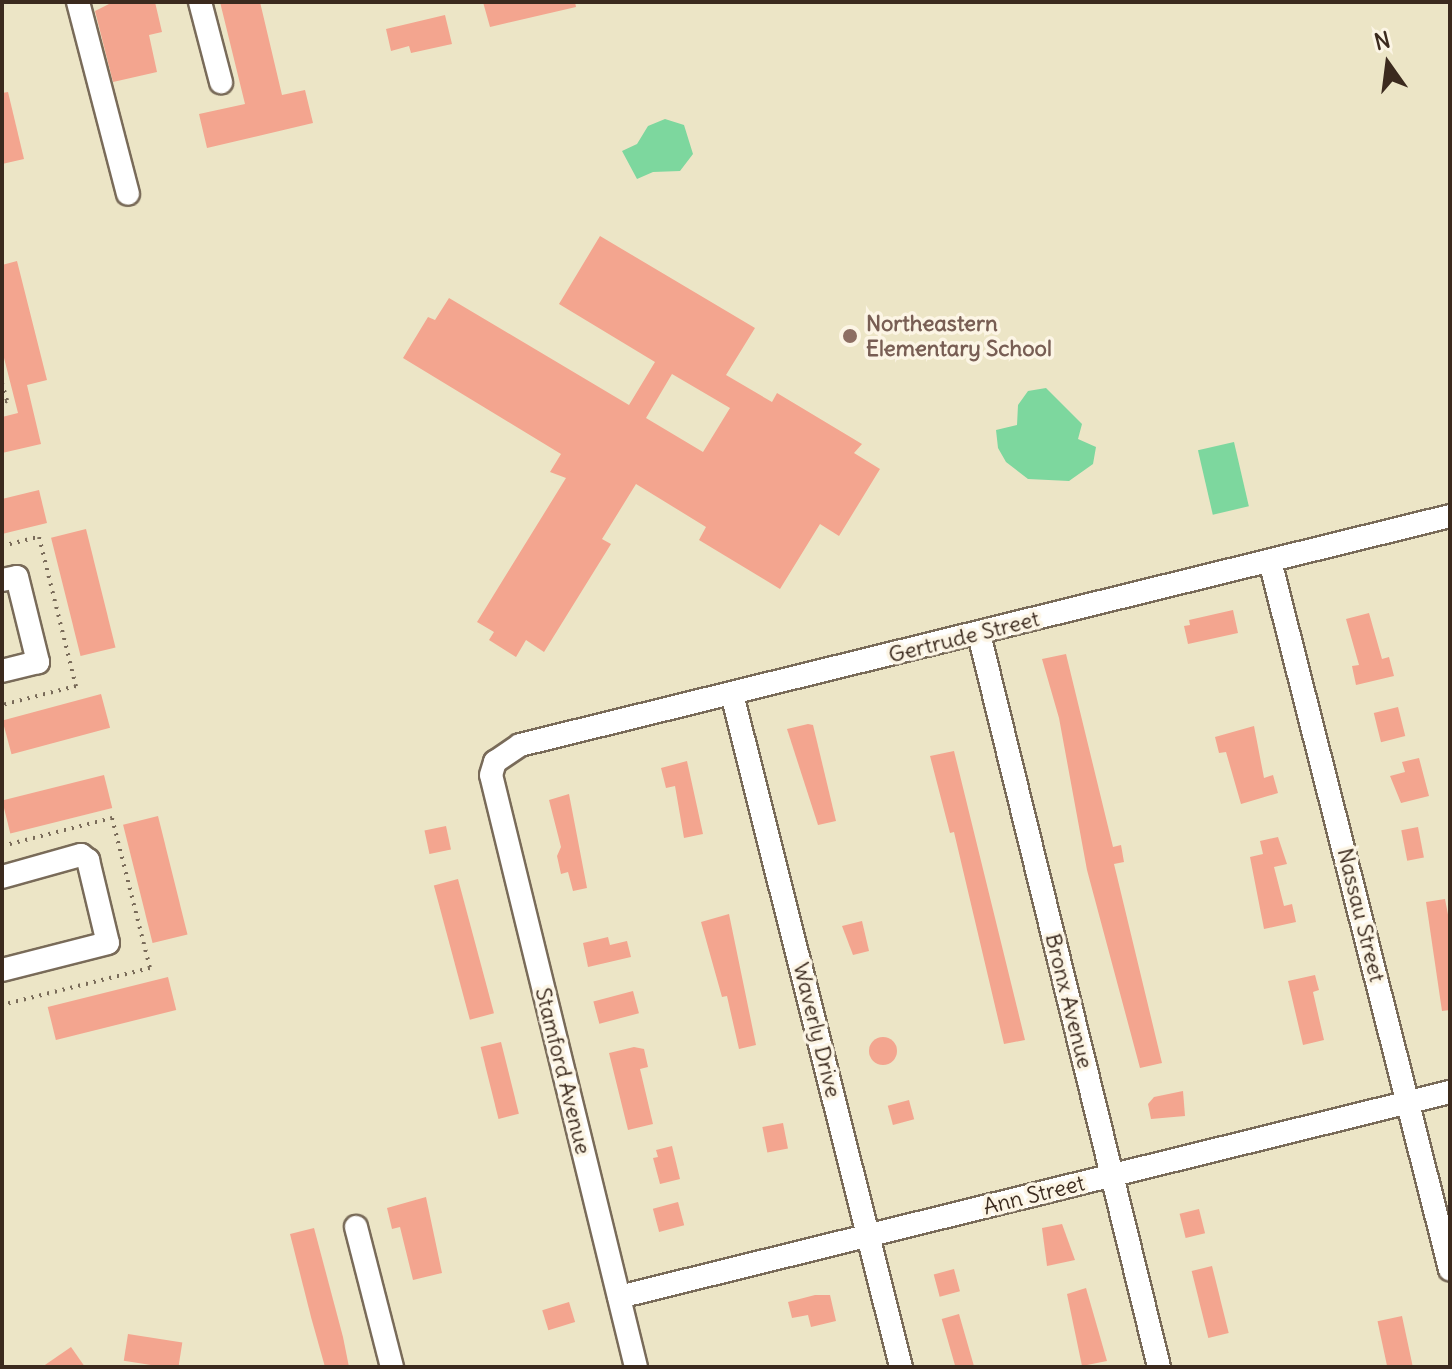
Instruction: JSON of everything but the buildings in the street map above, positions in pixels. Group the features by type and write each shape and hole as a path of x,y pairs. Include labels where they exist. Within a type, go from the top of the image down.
{"street":[{"path":"78,2 128,194"},
{"path":"200,2 221,82"},
{"name":"Gertrude Street","path":"491,775 495,762 520,745 1450,516"},
{"name":"Nassau Street","path":"1270,561 1450,1269"},
{"path":"2,580 17,577 38,662 2,671"},
{"name":"Bronx Avenue","path":"979,634 1159,1367"},
{"name":"Waverly Drive","path":"732,694 901,1367"},
{"name":"Stamford Avenue","path":"491,775 636,1367"},
{"path":"2,877 81,855 88,860 108,936 108,943 2,970"},
{"name":"Ann Street","path":"619,1297 1450,1092"},
{"path":"356,1227 392,1367"}],"path":[{"path":"2,383 7,401 2,403"}],"green space":[{"path":"665,119 684,125 693,154 680,171 653,172 637,179 622,151 637,144 648,126"},
{"path":"1046,388 1082,424 1078,439 1096,447 1093,464 1069,481 1028,479 1006,462 998,448 996,430 1017,425 1018,405 1028,391"},
{"path":"1234,442 1249,506 1213,515 1198,450"}],"place":[{"name":"Northeastern Elementary School","path":"850,336"}]}
